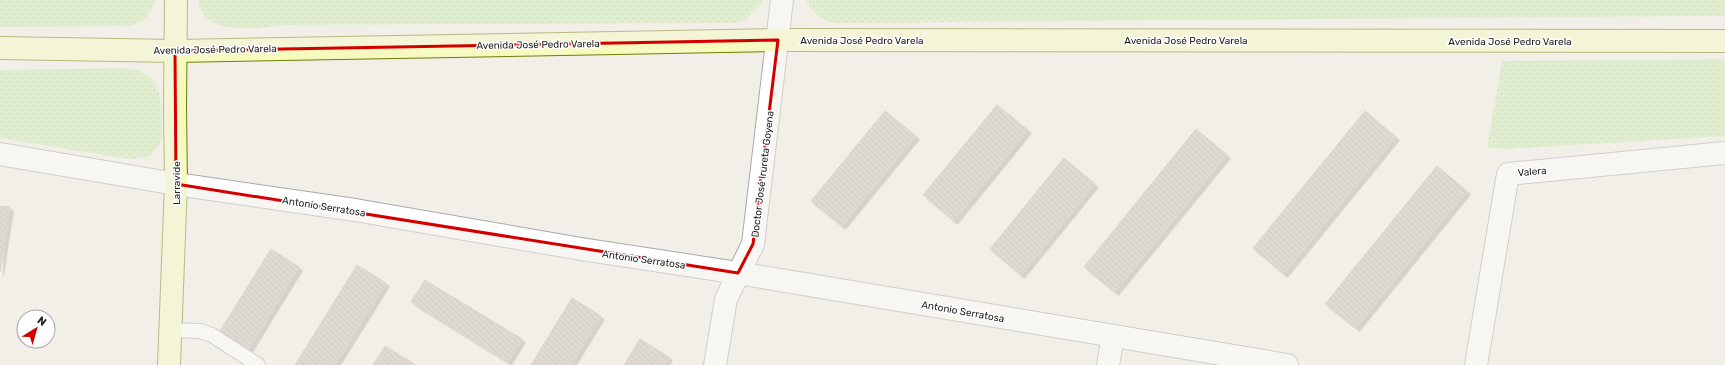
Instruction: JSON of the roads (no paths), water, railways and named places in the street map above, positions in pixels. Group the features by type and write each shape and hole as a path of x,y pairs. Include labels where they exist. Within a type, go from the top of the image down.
{"street":[{"name":"Larravide","path":"170,365 176,184 176,0"},
{"name":"Doctor José Irureta Goyena","path":"715,365 726,299 753,244 782,0"},
{"name":"Avenida José Pedro Varela","path":"0,48 175,50 778,40 1725,41"},
{"name":"Valera","path":"1476,365 1508,174 1725,153"},
{"name":"Antonio Serratosa","path":"0,154 176,184 354,210 581,249 738,273 1287,365"},
{"path":"1108,365 1113,336"}],"lane":[{"path":"171,330 200,331 212,335 258,365"}]}
